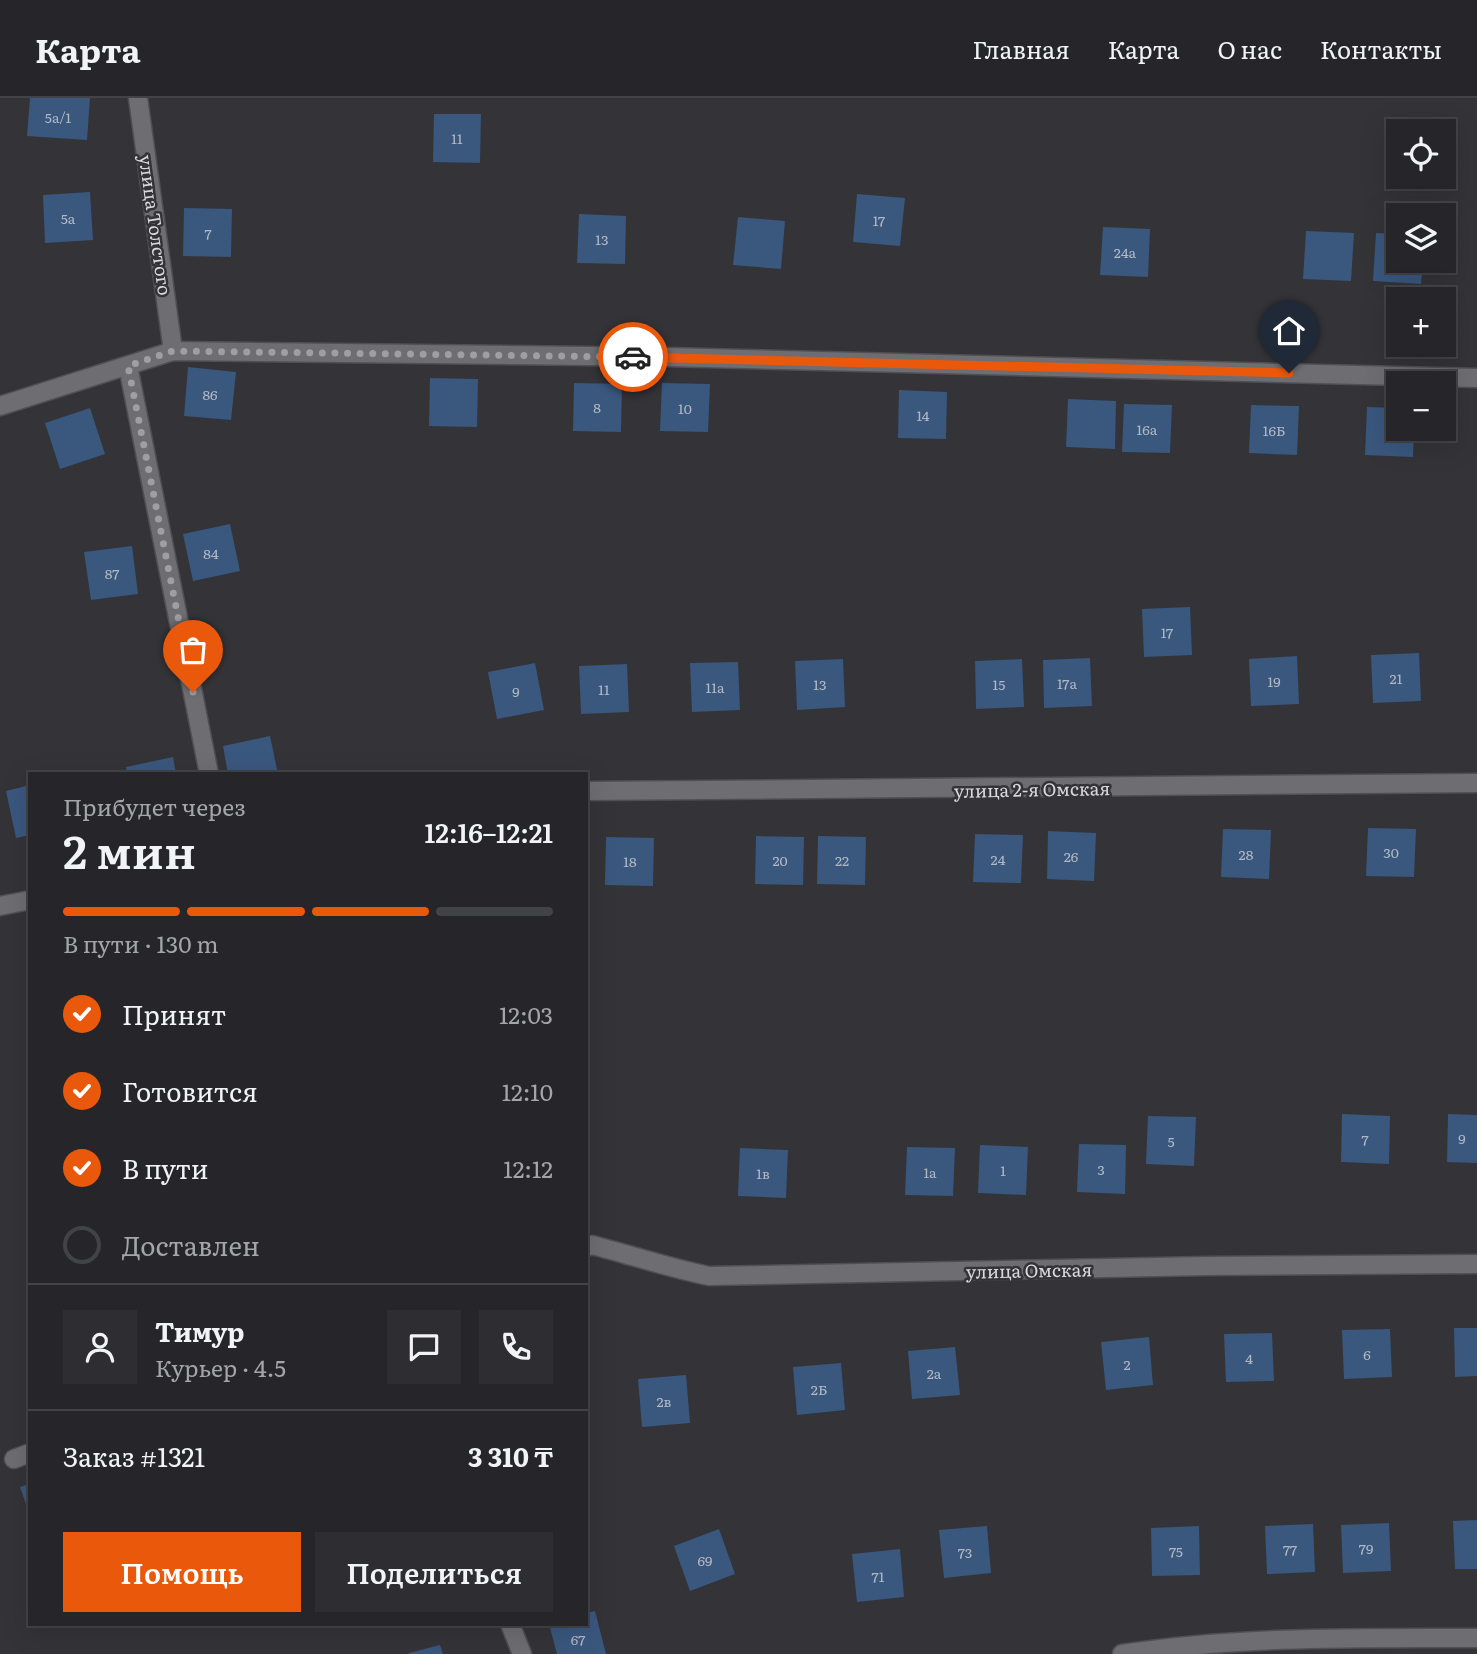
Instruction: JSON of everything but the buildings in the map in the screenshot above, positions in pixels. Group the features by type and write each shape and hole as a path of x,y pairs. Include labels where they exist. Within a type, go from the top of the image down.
{"street":[{"name":"улица Толстого","path":"138,98 173,351"},
{"path":"0,406 173,351 667,357 1477,378"},
{"path":"128,366 209,772"},
{"name":"улица 2-я Омская","path":"588,791 1477,783"},
{"path":"0,906 28,900"},
{"name":"улица Омская","path":"588,1246 592,1245 674,1269 709,1276 1193,1266 1477,1264"},
{"path":"511,1626 522,1654"},
{"path":"1122,1654 1184,1645 1314,1638 1477,1638"}],"way so far":[{"path":"193,692 128,366 173,351 633,357"}],"route":[{"path":"633,357 1289,373"}]}
